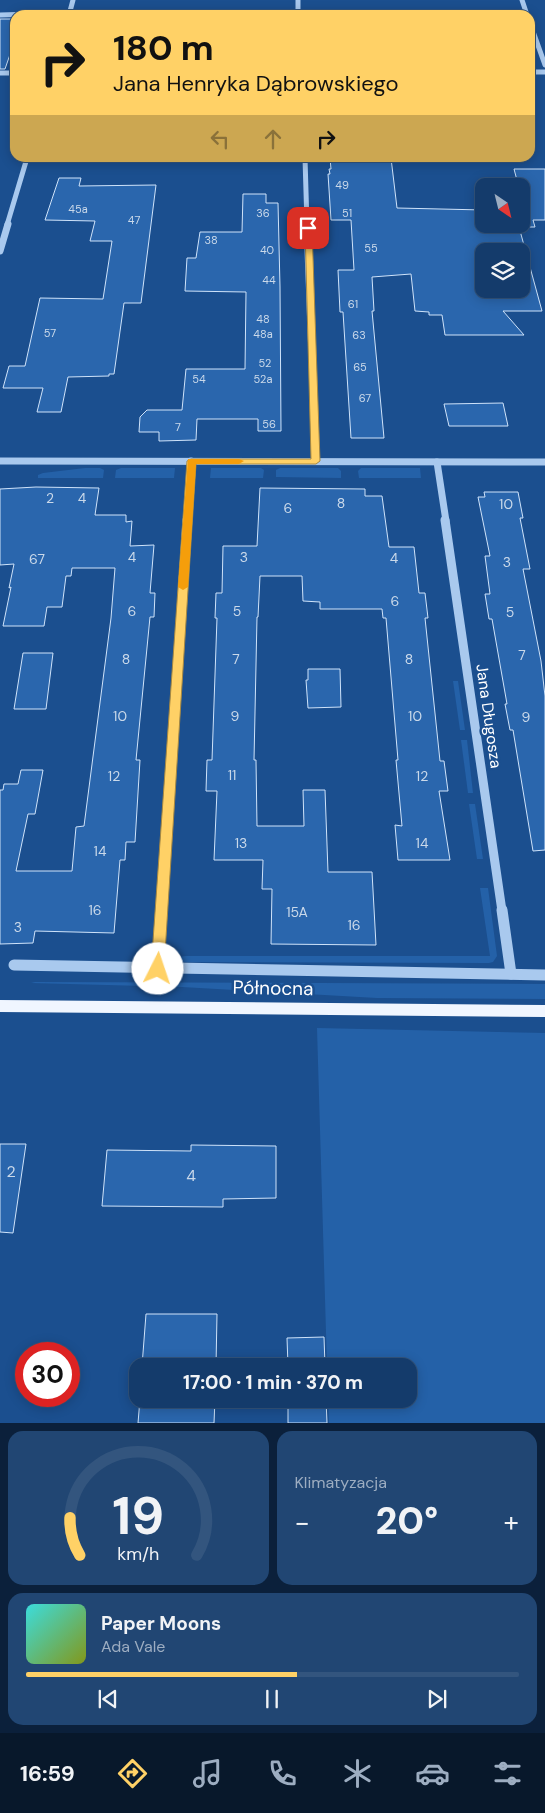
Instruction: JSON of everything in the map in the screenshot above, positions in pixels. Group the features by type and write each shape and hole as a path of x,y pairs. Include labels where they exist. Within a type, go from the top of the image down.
{"main road":[{"name":"Północna","path":"0,1006 545,1011"}],"street":[{"path":"535,37 545,64"},
{"path":"0,251 26,162"},
{"path":"305,162 316,461"},
{"path":"0,461 545,462"},
{"path":"158,969 191,461"},
{"name":"Jana Długosza","path":"437,462 511,974"},
{"name":"Północna","path":"14,965 158,969 545,974"}],"shaded area":[{"path":"100,468 104,470 103,478 38,478 38,475 43,473"},
{"path":"121,468 175,468 174,478 115,478 116,470"},
{"path":"211,468 261,468 264,470 263,478 210,478"},
{"path":"280,468 338,468 341,471 341,478 276,477 276,470"},
{"path":"361,468 420,468 421,478 359,478 358,471"},
{"path":"453,681 458,681 465,730 460,730"},
{"path":"461,740 467,740 473,793 468,793"},
{"path":"469,804 475,804 483,859 477,859"},
{"path":"480,888 488,888 497,956 493,962 489,963 182,962 177,959 177,957 186,956 490,956"},
{"path":"31,983 545,984 545,999 377,998 182,987"},
{"path":"317,1028 545,1033 545,1423 329,1423 328,1408 417,1408 417,1358 327,1358"}],"building":[{"path":"0,19 10,19 10,54 5,69 0,69"},
{"path":"330,162 391,162 397,208 475,210 475,233 521,233 523,243 475,243 475,298 530,298 530,267 542,311 503,311 524,335 445,335 442,315 429,315 429,312 415,311 411,274 372,277 374,311 372,311 384,438 351,438 343,312 340,312 338,270 354,270 351,220 331,220 328,174 330,174"},
{"path":"514,169 545,169 545,220 533,220 535,227 530,227 530,178 516,178"},
{"path":"59,178 81,178 79,186 156,185 141,303 124,303 114,374 109,374 109,376 68,377 61,412 37,412 43,388 3,388 9,366 25,366 40,298 103,299 112,241 90,241 95,221 45,220"},
{"path":"243,194 266,194 266,203 278,203 281,431 258,431 258,419 197,419 196,440 159,441 159,432 139,432 140,417 147,410 182,410 186,369 245,369 246,292 185,291 187,258 196,258 200,232 242,232"},
{"path":"503,403 508,426 449,426 444,404"},
{"path":"36,487 99,488 95,515 126,515 126,522 132,521 130,546 154,545 150,593 155,593 154,617 150,617 136,760 140,760 135,842 126,842 125,860 120,860 114,933 35,931 33,943 0,944 0,790 3,790 4,784 18,784 21,770 43,770 35,814 28,814 16,871 72,871 76,827 84,826 111,618 115,568 72,568 71,576 66,576 62,607 47,607 44,626 3,626 14,564 0,565 0,489"},
{"path":"260,488 365,489 365,496 382,496 389,547 414,547 419,593 425,593 428,618 425,618 440,761 444,761 448,791 439,791 450,860 398,860 395,825 402,826 396,760 398,760 386,618 383,618 382,609 320,609 320,602 303,601 302,576 260,576 257,617 254,760 256,760 257,826 304,826 303,790 325,790 328,872 372,872 376,945 271,944 272,889 262,889 263,860 214,860 217,791 206,791 207,760 212,760 217,618 215,618 216,593 222,593 223,546 257,546"},
{"path":"484,492 518,492 523,518 520,518 530,569 523,569 541,661 545,696 545,850 533,851 513,730 510,730 505,704 507,704 492,619 489,619 485,594 490,594 485,556 490,556 478,497 485,497"},
{"path":"23,653 53,653 46,709 14,709"},
{"path":"308,669 340,669 341,707 308,708 306,680 308,680"},
{"path":"0,1144 26,1144 13,1233 0,1232"},
{"path":"191,1145 276,1146 276,1198 223,1199 223,1207 102,1206 107,1150 191,1151"},
{"path":"146,1314 217,1314 216,1358 143,1358"},
{"path":"324,1337 325,1358 288,1358 287,1338"},
{"path":"139,1408 215,1408 214,1423 138,1423"},
{"path":"288,1408 326,1408 327,1423 288,1423"}],"slow traffic":[{"path":"183,587 191,461 239,461"}],"route":[{"path":"158,969 191,461 316,461 308,228"}]}
